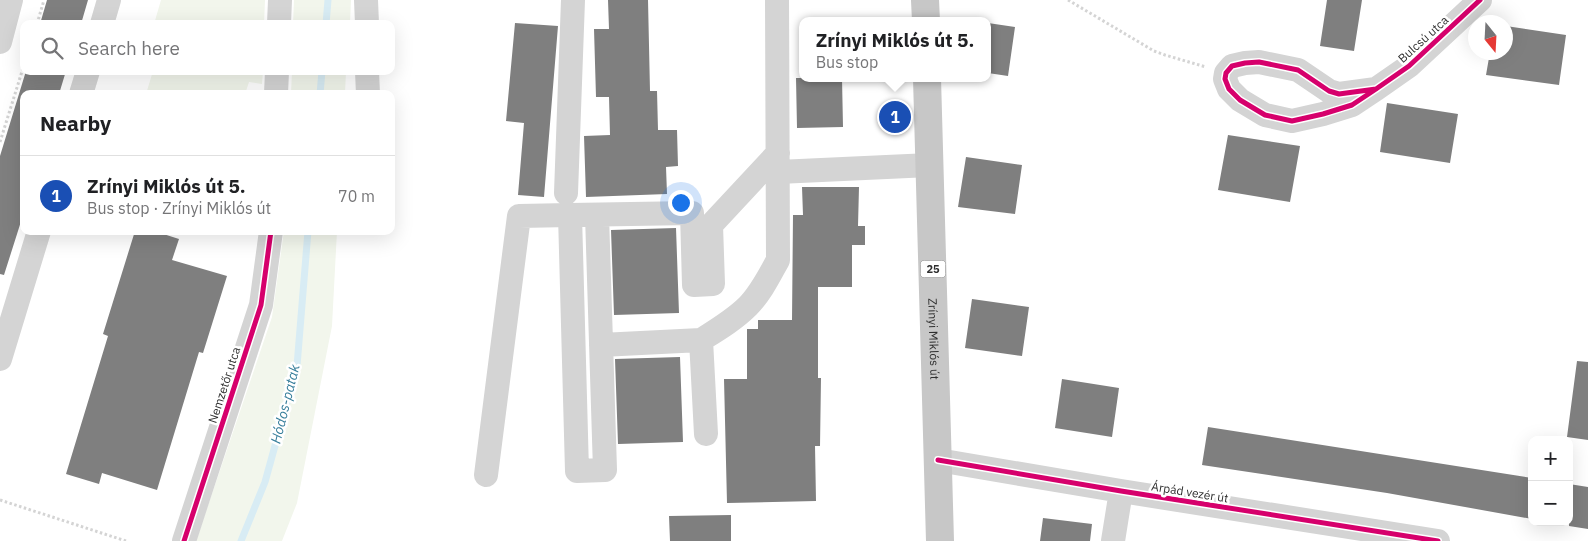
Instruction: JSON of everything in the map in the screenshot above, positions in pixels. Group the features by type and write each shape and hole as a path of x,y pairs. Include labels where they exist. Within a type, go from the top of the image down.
{"main road":[{"path":"925,0 926,17"},
{"name":"Zrínyi Miklós út","path":"927,82 940,541"}],"street":[{"path":"0,42 11,0"},
{"path":"103,20 109,0"},
{"path":"279,20 280,0"},
{"path":"366,0 367,20"},
{"path":"573,0 568,204 577,471 605,470 597,215"},
{"path":"601,345 701,340 730,321 749,305 766,283 778,260 777,0"},
{"name":"Bulcsú utca","path":"1376,89 1339,94 1329,92 1298,70 1259,62 1232,66 1226,73 1225,79 1229,89 1240,100 1265,115 1292,121 1352,105 1376,89 1409,66 1480,0"},
{"path":"82,90 87,75"},
{"path":"276,90 277,75"},
{"path":"367,75 368,90"},
{"path":"486,476 519,216 568,204 597,215 707,211 778,153 930,165"},
{"path":"692,212 694,285 713,284 711,225 778,153"},
{"path":"0,358 38,235"},
{"name":"Nemzetőr utca","path":"184,541 261,305 270,235"},
{"path":"701,340 706,434"},
{"name":"Árpád vezér út","path":"938,460 1438,541"},
{"path":"1113,541 1121,491"}],"path":[{"path":"37,20 44,0"},
{"path":"1068,0 1164,56 1226,73"},
{"path":"0,142 21,75"},
{"path":"0,500 126,541"}],"shaded area":[{"path":"161,0 265,0 264,20 155,20"},
{"path":"294,0 351,0 350,20 293,20"},
{"path":"152,75 263,75 262,84 249,82 246,90 147,90"},
{"path":"292,75 346,75 345,90 291,90"},
{"path":"283,235 337,235 332,326 297,503 282,541 196,541 272,317"}],"building":[{"path":"47,0 88,0 82,20 41,20"},
{"path":"608,0 648,0 650,91 657,91 658,130 677,130 678,166 666,167 667,194 586,197 584,136 610,135 609,97 596,97 594,29 609,29"},
{"path":"1327,0 1362,0 1354,51 1320,46"},
{"path":"515,23 558,26 544,197 518,195 524,123 506,121"},
{"path":"991,23 1015,27 1008,76 991,73"},
{"path":"1513,27 1566,35 1559,85 1486,75 1489,60 1513,60"},
{"path":"25,75 65,75 60,90 20,90"},
{"path":"796,78 799,78 799,82 842,82 843,127 797,128"},
{"path":"20,91 20,225 4,275 0,274 0,156"},
{"path":"1387,103 1458,114 1450,163 1380,152"},
{"path":"1228,135 1300,146 1290,202 1218,190"},
{"path":"966,157 1022,165 1015,214 958,207"},
{"path":"802,187 859,187 858,226 865,226 865,245 852,245 852,287 818,287 818,378 821,378 820,446 815,446 816,501 727,503 724,379 747,379 747,329 758,329 758,320 792,320 793,215 803,215"},
{"path":"676,228 679,313 614,315 611,230"},
{"path":"134,235 166,235 179,239 172,260 227,276 203,353 199,352 157,490 102,473 99,484 66,474 108,336 103,334"},
{"path":"972,299 1029,307 1022,356 965,348"},
{"path":"680,357 683,442 618,444 615,359"},
{"path":"1577,361 1588,362 1588,440 1567,436"},
{"path":"1062,379 1119,388 1112,437 1055,428"},
{"path":"1208,427 1528,477 1528,518 1387,493 1202,465"},
{"path":"1573,485 1588,487 1588,529 1569,526 1573,526"},
{"path":"731,515 731,541 670,541 669,516"},
{"path":"1043,518 1092,524 1090,541 1040,541"}],"waterway":[{"name":"Hódos-patak","path":"326,20 328,0"},
{"name":"Hódos-patak","path":"320,90 322,75"},
{"name":"Hódos-patak","path":"241,541 265,482 297,366 308,235"}],"cycle path":[{"path":"1376,89 1339,94 1329,91 1298,70 1259,62 1232,66 1226,73 1225,79 1229,89 1240,100 1265,115 1292,121 1323,114 1352,105 1376,89 1409,66 1480,0"},
{"path":"184,541 261,305 270,235"},
{"path":"938,460 1438,541"}],"place":[{"name":"Zrínyi Miklós út 5.","path":"895,117"}]}
